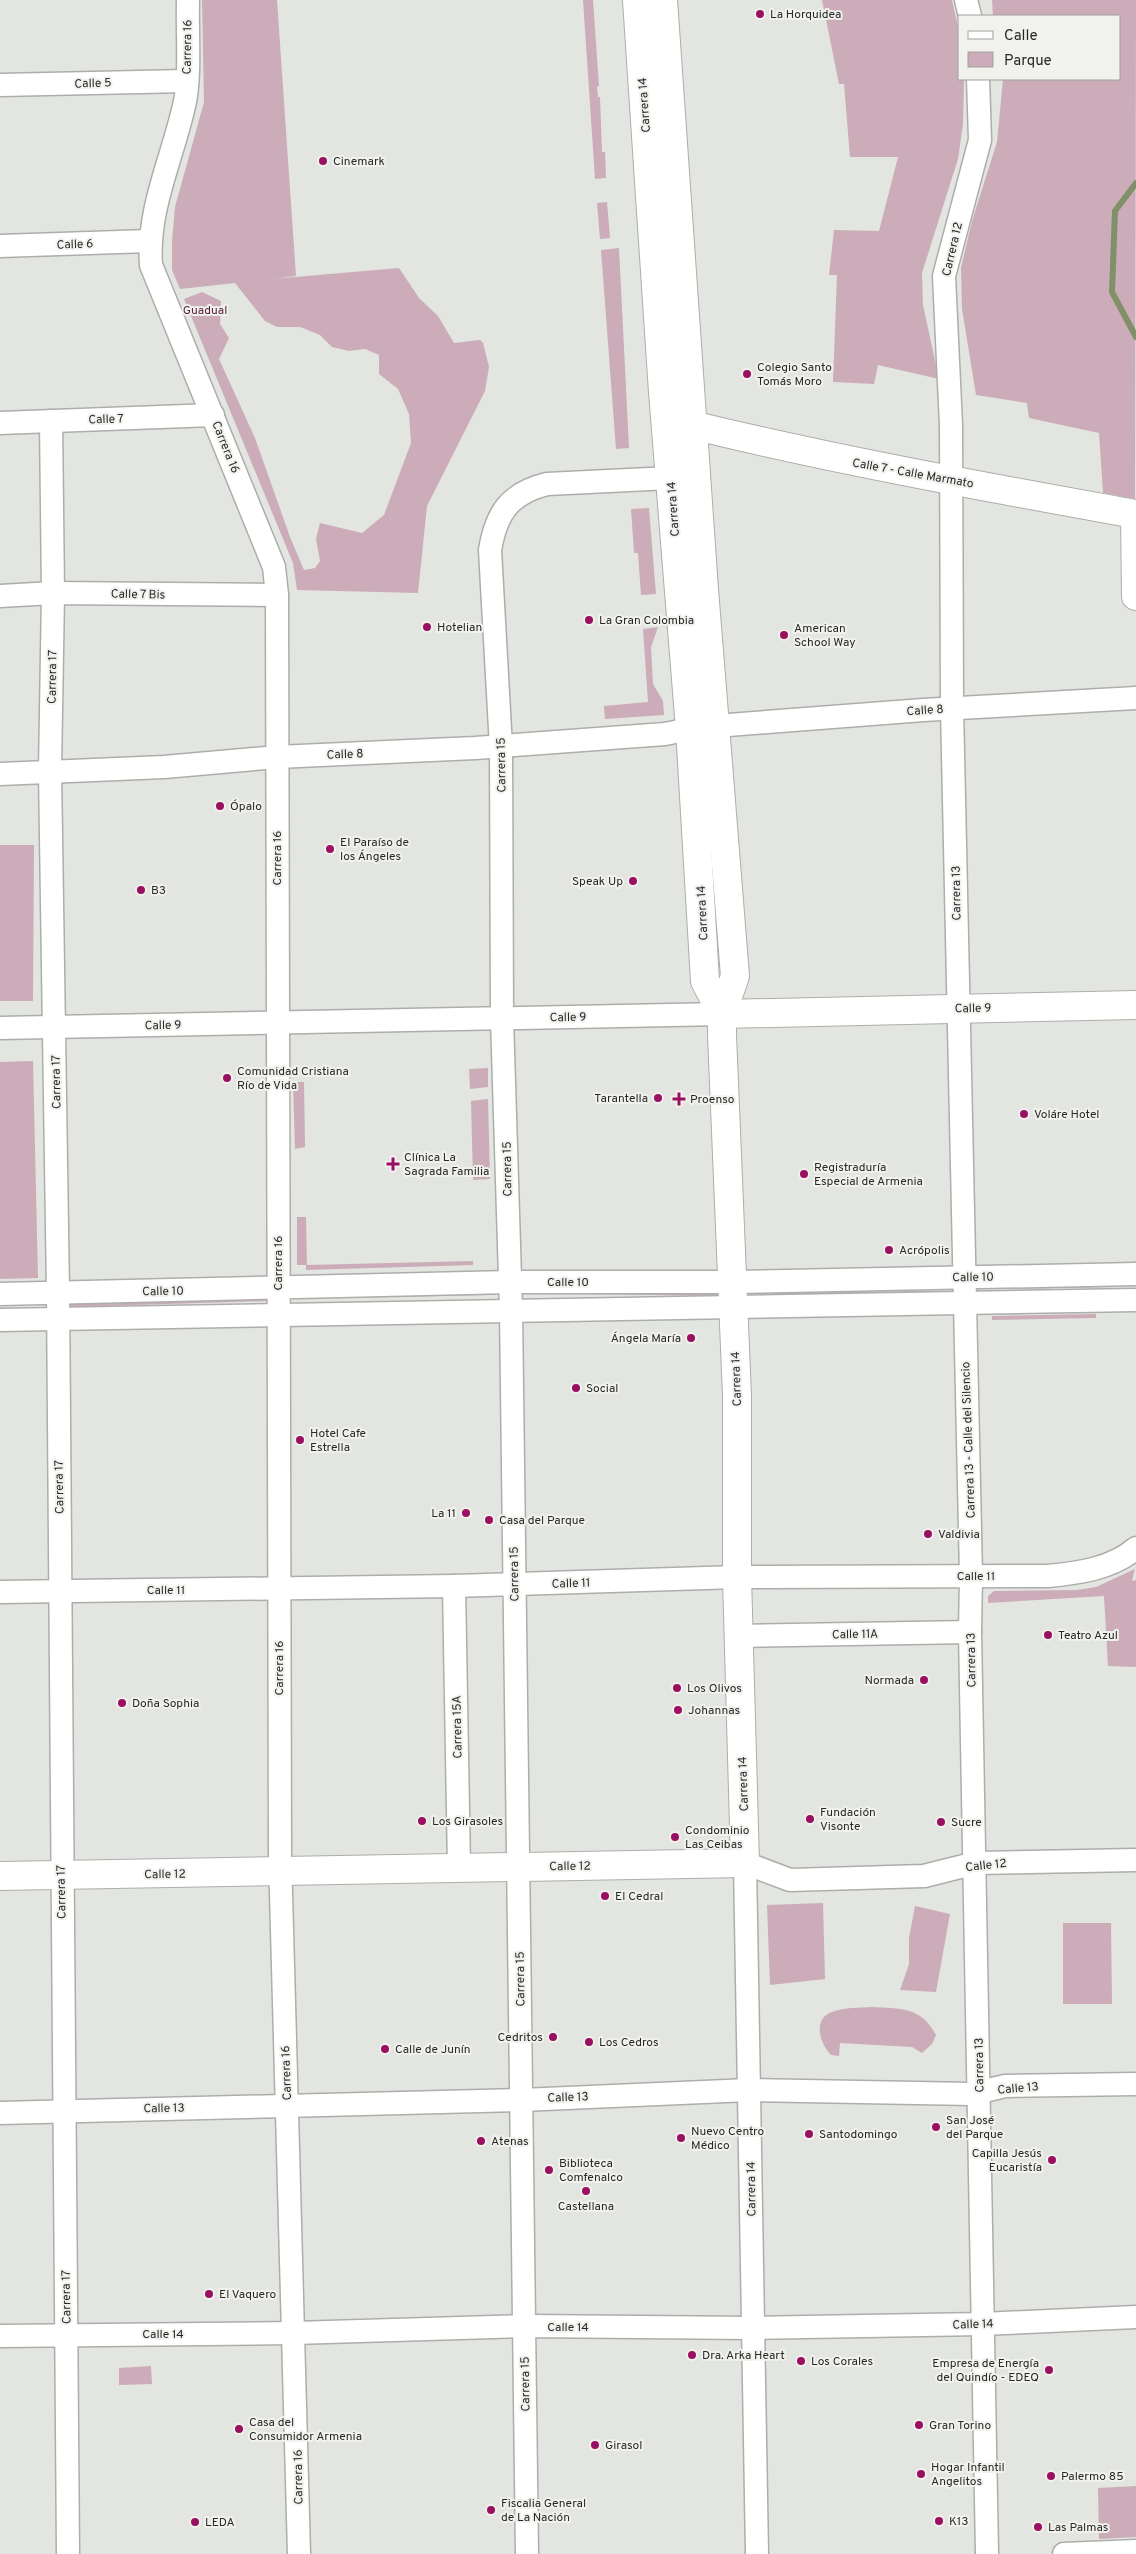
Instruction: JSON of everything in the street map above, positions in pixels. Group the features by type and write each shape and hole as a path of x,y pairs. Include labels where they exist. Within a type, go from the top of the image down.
{"main road":[{"name":"Carrera 14","path":"637,0 670,478 702,728"},
{"name":"Carrera 14","path":"663,0 692,425 702,728 705,981 722,1014 733,1295 737,1577 745,1863"},
{"name":"Calle 7 - Calle Marmato","path":"692,425 825,457 1134,514 1136,596"},
{"name":"Calle 9","path":"722,1014 1136,1005"},
{"name":"Calle 12","path":"0,1876 745,1863"}],"street":[{"name":"Carrera 16","path":"188,0 185,105 160,187 149,241 152,265 274,567 277,594 280,1872 299,2554"},
{"path":"966,0 970,15"},
{"name":"Carrera 12","path":"950,481 951,425 944,276 980,140 978,80"},
{"name":"Calle 5","path":"0,86 186,81"},
{"name":"Calle 6","path":"0,246 149,241"},
{"name":"Calle 7","path":"0,423 213,416"},
{"name":"Carrera 17","path":"50,421 53,593 50,771 58,1293 61,1875 68,2554"},
{"name":"Carrera 15","path":"527,2554 511,1310 502,1018 501,747 490,550 497,523 505,508 516,496 530,488 548,484 670,478"},
{"name":"Carrera 13","path":"950,481 952,708 965,1277 964,1305"},
{"name":"Calle 7 Bis","path":"0,596 53,593 277,594"},
{"name":"Calle 8","path":"0,774 164,767 277,757 501,747 664,734 702,728 952,708 1136,698"},
{"name":"Calle 9","path":"0,1028 722,1014"},
{"name":"Calle 10","path":"0,1320 511,1310 965,1277 1136,1274"},
{"name":"Calle 10","path":"0,1294 510,1282 733,1295 964,1305 1136,1300"},
{"name":"Carrera 13 - Calle del Silencio","path":"964,1305 971,1576"},
{"name":"Calle 11","path":"0,1592 515,1585 737,1577 1073,1574 1095,1569 1115,1561 1136,1548"},
{"name":"Carrera 13","path":"971,1576 970,1632 976,1863 982,2324 988,2554"},
{"name":"Carrera 15A","path":"454,1586 460,1868"},
{"name":"Calle 11A","path":"739,1636 970,1632"},
{"name":"Calle 12","path":"745,1863 790,1880 924,1876 976,1863 1136,1860"},
{"name":"Carrera 14","path":"745,1863 757,2554"},
{"name":"Calle 13","path":"0,2113 522,2100 749,2090 979,2093 1005,2086 1136,2084"},
{"name":"Calle 14","path":"0,2336 294,2333 525,2326 753,2328 982,2324 1136,2317"},
{"path":"1064,2554 1136,2551"}],"green space":[{"name":"Guadual","path":"202,0 277,0 296,276 272,279 399,268 419,298 438,316 454,343 480,340 483,343 489,367 485,391 427,506 418,593 297,590 293,563 184,299 202,292 221,301 220,324 229,338 219,359 255,438 290,537 304,570 315,568 320,561 316,539 320,523 362,533 384,515 411,443 409,414 398,389 379,374 379,355 365,349 349,351 332,347 320,335 300,327 277,327 265,321 235,283 180,289 172,270 175,207 204,102"},
{"path":"583,0 593,0 599,86 597,87 598,97 600,97 602,152 605,152 606,178 595,179"},
{"path":"822,0 952,0 958,26 958,80 964,80 963,124 958,159 922,273 923,305 939,379 878,365 874,384 833,382 837,275 829,275 834,230 879,231 898,157 850,157 844,84 839,84"},
{"path":"992,0 1136,0 1135,499 1103,493 1099,433 1029,418 1027,403 976,395 962,309 961,268 972,221 997,142 1003,80 1121,80 1121,15 993,15"},
{"path":"607,202 610,238 600,239 597,203"},
{"path":"619,248 629,448 616,449 601,250"},
{"path":"649,508 656,594 641,595 638,553 634,553 631,509"},
{"path":"658,627 651,647 653,684 663,701 664,715 605,719 604,706 648,702 643,629"},
{"path":"0,845 34,845 33,1001 0,1001"},
{"path":"33,1061 38,1278 0,1279 0,1062"},
{"path":"488,1068 488,1087 470,1089 469,1069"},
{"path":"293,1082 304,1082 305,1147 295,1149"},
{"path":"488,1099 490,1179 473,1180 471,1101"},
{"path":"297,1217 306,1217 307,1265 473,1261 473,1265 306,1270 306,1265 297,1265"},
{"path":"1116,1284 1116,1287 995,1289 995,1287"},
{"path":"522,1291 719,1293 719,1296 522,1293"},
{"path":"930,1291 930,1293 773,1296 773,1293"},
{"path":"489,1292 489,1295 293,1299 293,1297"},
{"path":"267,1298 267,1301 70,1307 70,1304"},
{"path":"1096,1314 1096,1318 992,1320 992,1316"},
{"path":"1135,1569 1132,1581 1136,1580 1136,1667 1108,1666 1104,1596 988,1603 988,1596 994,1591 1077,1590 1096,1587"},
{"path":"823,1903 825,1979 770,1985 767,1905"},
{"path":"915,1906 950,1914 936,1992 900,1990 909,1964 909,1938"},
{"path":"1063,1923 1111,1923 1112,2004 1063,2004"},
{"path":"872,2007 901,2009 917,2014 924,2019 936,2035 932,2044 922,2053 912,2047 840,2043 839,2056 831,2055 824,2045 820,2032 822,2020 826,2015 842,2009"},
{"path":"151,2366 152,2384 119,2385 119,2368"},
{"path":"1136,2486 1136,2537 1099,2539 1098,2488"}],"waterway":[{"path":"1136,183 1115,211 1112,292 1136,337"}],"place":[{"name":"La Horquidea","path":"760,14"},
{"name":"Cinemark","path":"323,161"},
{"name":"Colegio Santo Tomás Moro","path":"747,374"},
{"name":"La Gran Colombia","path":"589,620"},
{"name":"Hotelian","path":"427,627"},
{"name":"American School Way","path":"784,635"},
{"name":"Ópalo","path":"220,806"},
{"name":"El Paraíso de los Ángeles","path":"330,849"},
{"name":"Speak Up","path":"633,881"},
{"name":"B3","path":"141,890"},
{"name":"Comunidad Cristiana Río de Vida","path":"227,1078"},
{"name":"Tarantella","path":"658,1098"},
{"name":"Proenso","path":"679,1099"},
{"name":"Voláre Hotel","path":"1024,1114"},
{"name":"Clínica La Sagrada Familia","path":"393,1164"},
{"name":"Registraduría Especial de Armenia","path":"804,1174"},
{"name":"Acrópolis","path":"889,1250"},
{"name":"Ángela María","path":"691,1338"},
{"name":"Social","path":"576,1388"},
{"name":"Hotel Cafe Estrella","path":"300,1440"},
{"name":"La 11","path":"466,1513"},
{"name":"Casa del Parque","path":"489,1520"},
{"name":"Valdivia","path":"928,1534"},
{"name":"Teatro Azul","path":"1048,1635"},
{"name":"Normada","path":"924,1680"},
{"name":"Los Olivos","path":"677,1688"},
{"name":"Doña Sophia","path":"122,1703"},
{"name":"Johannas","path":"678,1710"},
{"name":"Fundación Visonte","path":"810,1819"},
{"name":"Los Girasoles","path":"422,1821"},
{"name":"Sucre","path":"941,1822"},
{"name":"Condominio Las Ceibas","path":"675,1837"},
{"name":"El Cedral","path":"605,1896"},
{"name":"Cedritos","path":"553,2037"},
{"name":"Los Cedros","path":"589,2042"},
{"name":"Calle de Junín","path":"385,2049"},
{"name":"San José del Parque","path":"936,2127"},
{"name":"Santodomingo","path":"809,2134"},
{"name":"Nuevo Centro Médico","path":"681,2138"},
{"name":"Atenas","path":"481,2141"},
{"name":"Capilla Jesús Eucaristía","path":"1052,2160"},
{"name":"Biblioteca Comfenalco","path":"549,2170"},
{"name":"Castellana","path":"586,2191"},
{"name":"El Vaquero","path":"209,2294"},
{"name":"Dra. Arka Heart","path":"692,2355"},
{"name":"Los Corales","path":"801,2361"},
{"name":"Empresa de Energía del Quindío - EDEQ","path":"1049,2370"},
{"name":"Gran Torino","path":"919,2425"},
{"name":"Casa del Consumidor Armenia","path":"239,2429"},
{"name":"Girasol","path":"595,2445"},
{"name":"Hogar Infantil Angelitos","path":"921,2474"},
{"name":"Palermo 85","path":"1051,2476"},
{"name":"Fiscalia General de La Nación","path":"491,2510"},
{"name":"K13","path":"939,2521"},
{"name":"LEDA","path":"195,2522"},
{"name":"Las Palmas","path":"1038,2527"}]}
